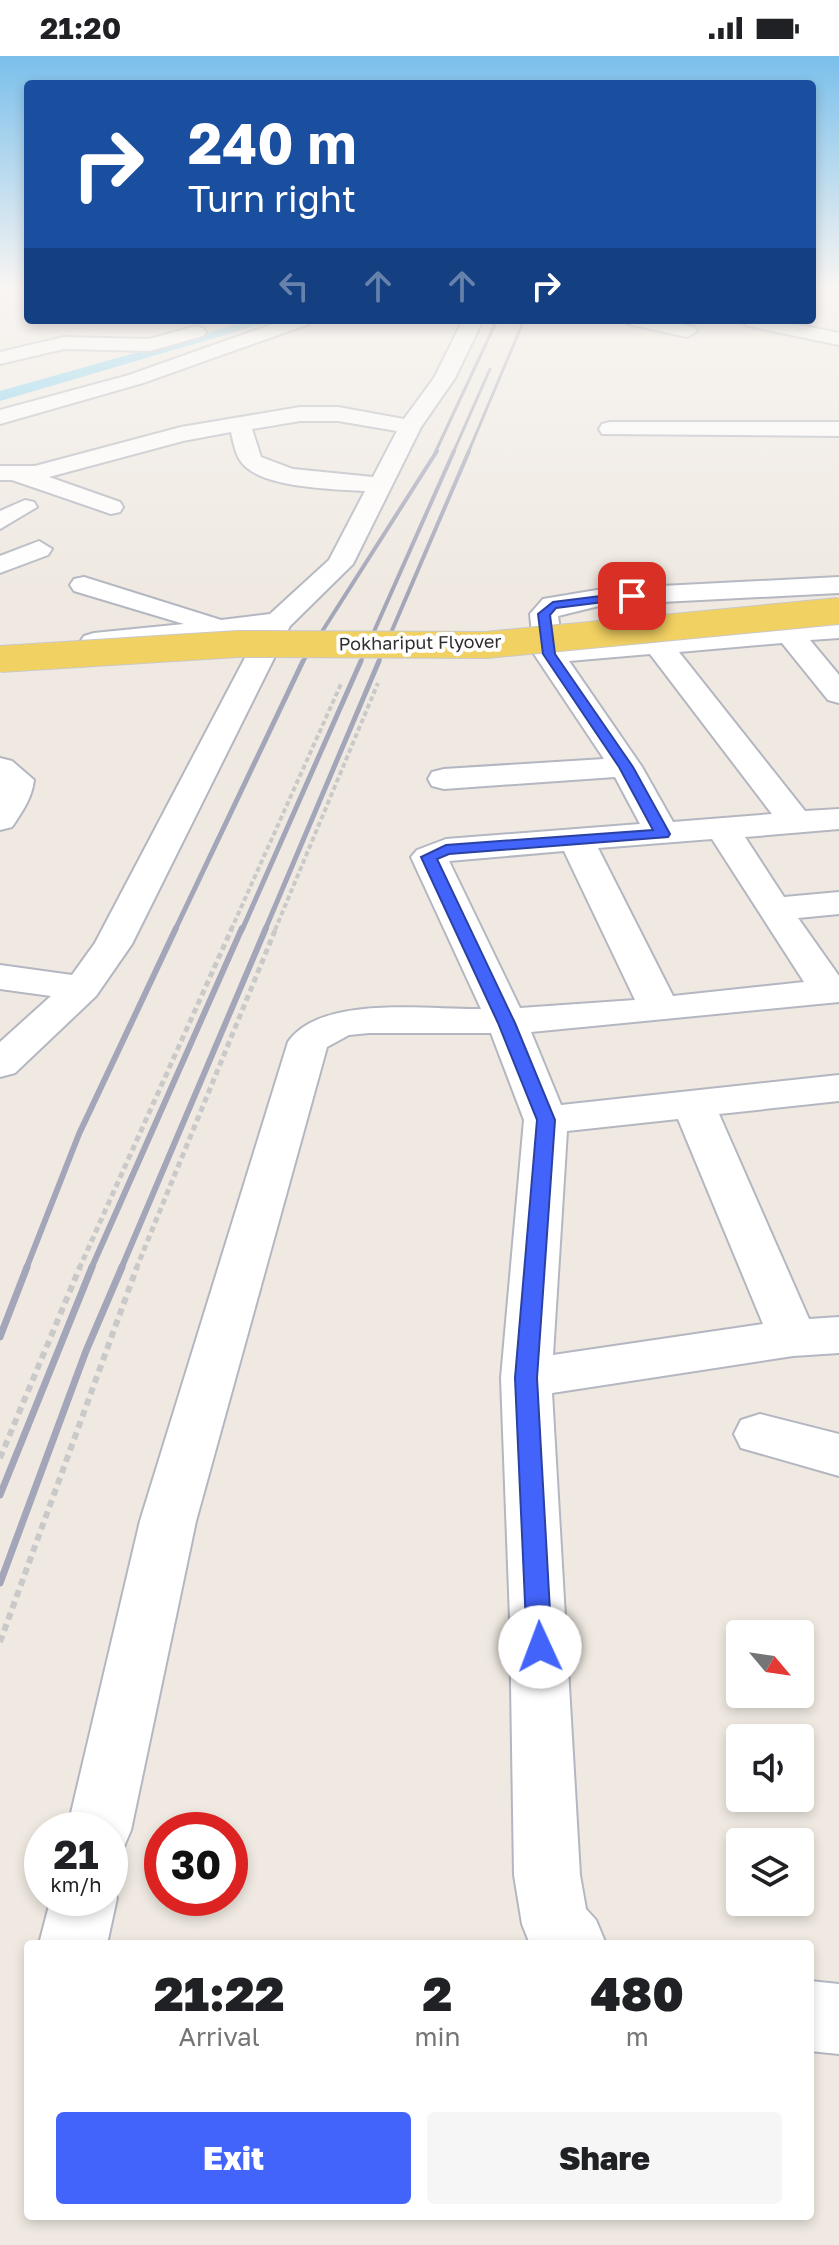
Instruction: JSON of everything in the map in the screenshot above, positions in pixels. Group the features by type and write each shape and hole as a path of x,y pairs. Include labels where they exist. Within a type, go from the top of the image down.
{"main road":[{"name":"Pokhariput Flyover","path":"0,659 238,644 486,645 839,611"}],"street":[{"path":"0,417 103,388"},
{"path":"0,1064 82,988 113,944 248,674 278,622 340,564 410,427 437,388"},
{"path":"10,474 181,434 322,413 410,427"},
{"path":"149,421 181,434"},
{"path":"240,424 252,461 261,467 298,476 382,485"},
{"path":"610,429 839,429"},
{"path":"10,474 111,507"},
{"path":"0,521 25,507"},
{"path":"0,565 39,549"},
{"path":"84,585 227,628"},
{"path":"663,834 626,767 549,654 544,614 553,605 567,601 839,585"},
{"path":"0,648 61,646 278,622"},
{"path":"549,654 839,629"},
{"path":"790,634 839,694"},
{"path":"659,646 796,822"},
{"path":"444,779 626,767"},
{"path":"0,768 18,780 16,794 0,820"},
{"path":"569,1940 555,1924 547,1875 539,1619 526,1378 546,1120 507,1023 429,857 446,850 839,819"},
{"path":"723,829 773,909 835,990"},
{"path":"577,841 659,1008"},
{"path":"773,909 839,903"},
{"path":"0,977 82,988"},
{"path":"103,1812 168,1521 308,1042 318,1032 348,1023 507,1023 835,990"},
{"path":"546,1120 838,1090"},
{"path":"526,1378 816,1337 693,1104"},
{"path":"760,1434 839,1455"},
{"path":"74,1940 80,1916"},
{"path":"814,2016 839,2019"}],"path":[{"path":"0,1642 41,1517 105,1344 378,683"},
{"path":"0,1458 46,1343 341,684"}],"waterway":[{"path":"0,396 28,388"}],"railway":[{"path":"435,453 465,388"},
{"path":"453,453 482,388"},
{"path":"468,453 495,388"},
{"path":"302,663 437,451"},
{"path":"360,663 454,451"},
{"path":"378,663 469,451"},
{"path":"242,930 361,661"},
{"path":"265,930 379,661"},
{"path":"175,930 302,663"},
{"path":"26,1269 79,1134 176,928"},
{"path":"91,1269 242,928"},
{"path":"121,1269 266,928"},
{"path":"0,1337 27,1267"},
{"path":"0,1495 92,1267"},
{"path":"0,1583 86,1351 122,1267"}],"route":[{"path":"540,1647 526,1378 546,1120 507,1023 429,857 446,850 663,834 626,767 549,654 544,614 553,605 632,596"}]}
